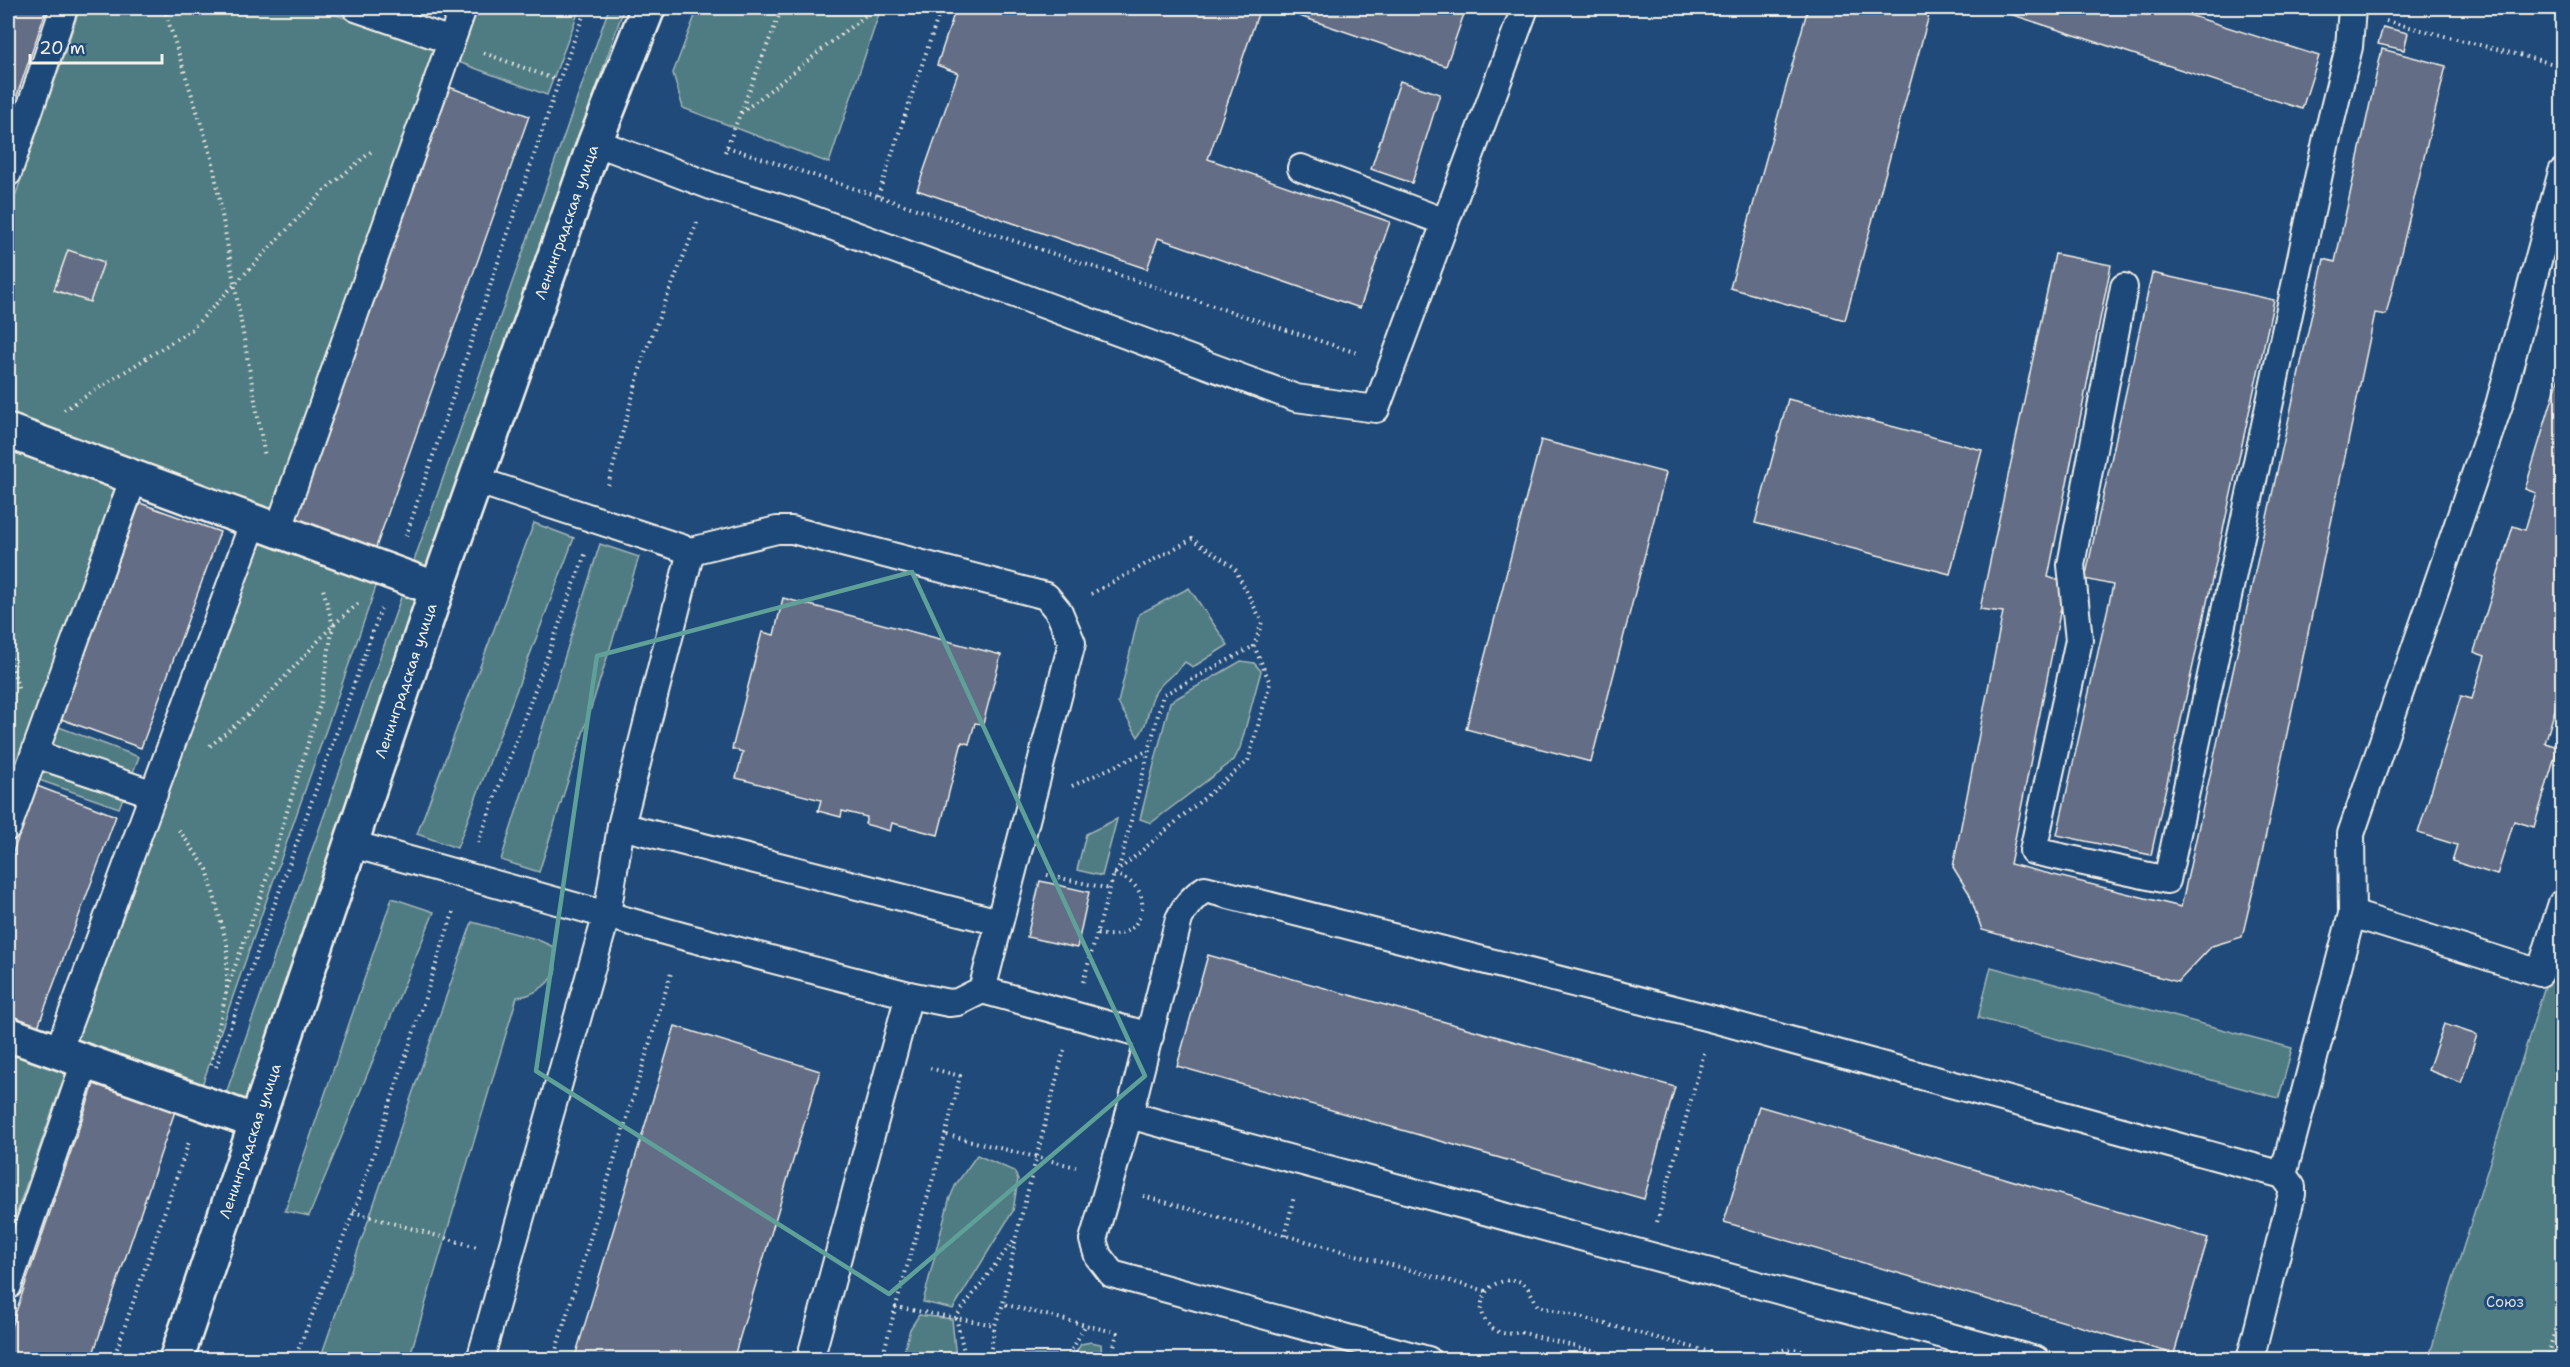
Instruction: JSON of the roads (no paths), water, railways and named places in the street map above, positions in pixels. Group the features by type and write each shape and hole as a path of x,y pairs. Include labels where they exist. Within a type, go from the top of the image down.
{"main road":[{"name":"Ленинградская улица","path":"176,1359 475,480 595,142 648,8"},
{"path":"15,433 437,589"},
{"path":"8,1035 256,1122"}],"lane":[{"path":"8,173 64,8"},
{"path":"356,8 451,41"},
{"path":"8,1286 72,1057 154,794 266,526 463,8"},
{"path":"595,142 711,186 804,216 1296,398 1376,409 1525,8"},
{"path":"2124,287 2071,565 2079,640 2033,851 2168,880 2325,148 2349,47 2352,10"},
{"path":"1300,168 1445,222"},
{"path":"2283,1175 2352,914 2351,834 2499,405 2562,171"},
{"path":"8,827 134,477"},
{"path":"475,480 691,551 777,531 792,530 1046,596 1059,612 1072,643 982,990"},
{"path":"480,1359 606,914 621,826 691,551"},
{"path":"35,754 154,794"},
{"path":"621,826 999,922"},
{"path":"352,844 682,936 909,995 949,1003 958,1002 982,990 1150,1036"},
{"path":"1428,1359 1112,1274 1098,1256 1093,1240 1129,1115 1179,919 1184,908 1194,896 1205,889 1713,1019 2283,1175 2292,1187 2292,1194 2250,1359"},
{"path":"2352,914 2540,973 2562,903"},
{"path":"810,1359 909,995"},
{"path":"1129,1115 2036,1359"}],"park label":[{"name":"Союз","path":"2505,1302"}]}
